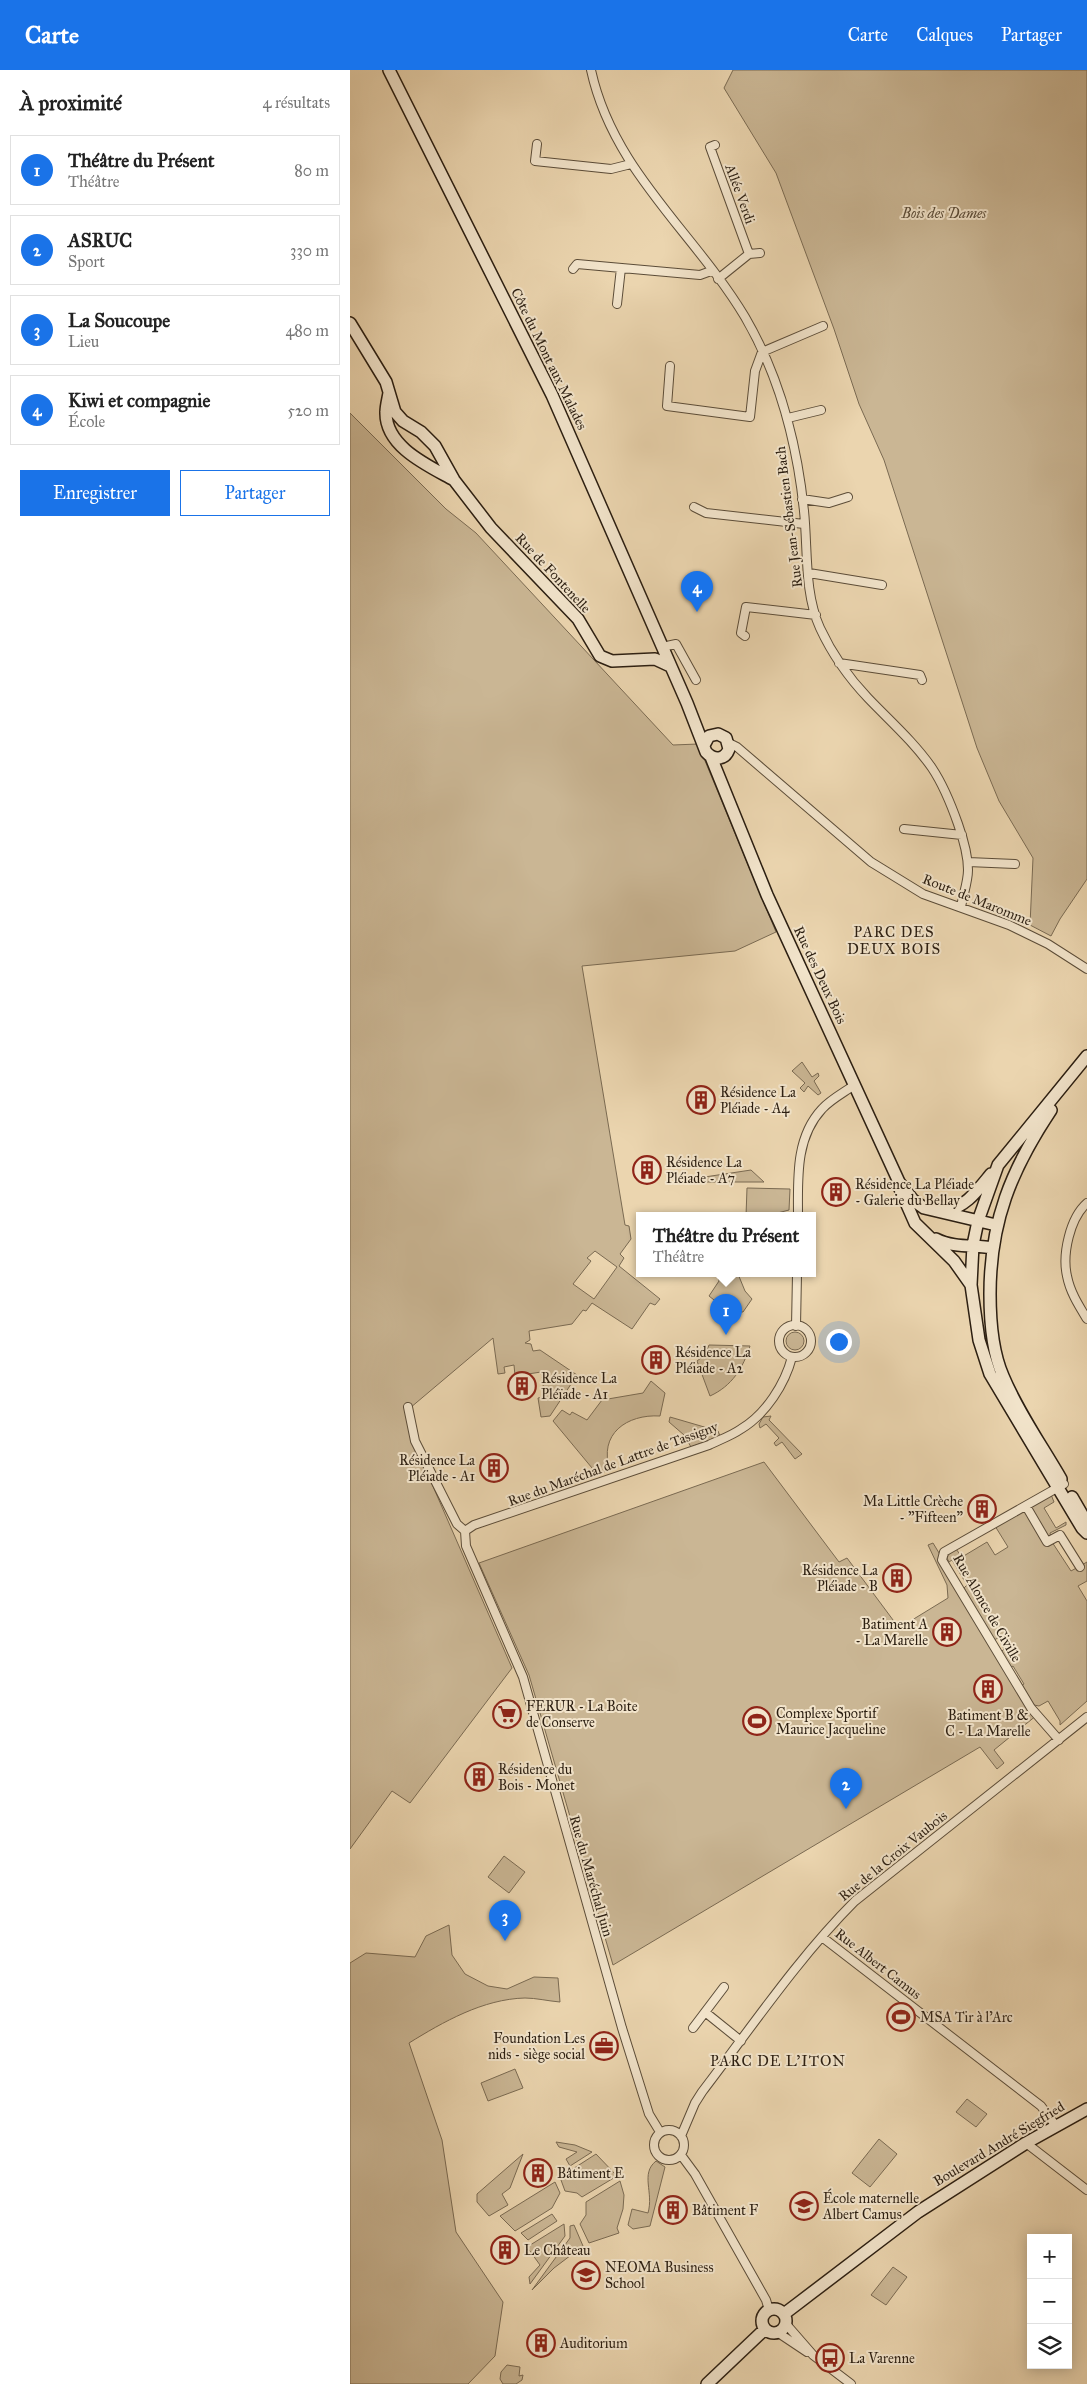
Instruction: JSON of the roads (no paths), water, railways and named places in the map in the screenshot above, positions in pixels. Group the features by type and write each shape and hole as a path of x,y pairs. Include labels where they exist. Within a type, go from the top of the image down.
{"street":[{"name":"Côte du Mont aux Malades","path":"389,70 552,395 687,703"},
{"name":"Rue Jean-Sébastien Bach","path":"591,70 598,102 610,130 631,164 718,279 745,318 776,382 788,418 802,499 809,574 819,626 839,663 867,697 911,741 932,768 948,795 962,835 968,862 968,872 961,907"},
{"path":"537,144 535,161 611,169 631,164"},
{"name":"Allée Verdi","path":"715,145 710,147 749,254"},
{"path":"718,279 749,254 760,253"},
{"path":"573,268 577,264 700,275 711,271"},
{"path":"617,304 621,268"},
{"name":"Rue de Fontenelle","path":"350,323 390,389 396,412 404,421 421,432 437,450 454,480 491,528 578,620 600,656 612,661 655,659 670,666"},
{"path":"670,366 667,406 750,417 755,371 762,352 823,326"},
{"name":"Rue de Fontenelle","path":"390,389 386,414 388,426 402,447 427,465 454,480"},
{"path":"788,418 821,410"},
{"path":"427,465 437,450"},
{"path":"802,499 829,503 848,497"},
{"path":"694,507 706,513 804,524"},
{"path":"809,574 882,585"},
{"path":"745,636 741,633 746,607 816,615"},
{"path":"662,647 676,644 696,680"},
{"path":"839,663 920,675 922,680"},
{"path":"687,703 706,728 715,734 724,736 722,753 706,752 687,703"},
{"path":"704,745 706,739 715,734"},
{"name":"Route de Maromme","path":"722,753 746,755 870,862 923,894 1009,925 1036,937 1087,969"},
{"name":"Rue des Deux Bois","path":"722,753 719,777 767,895 853,1086 899,1182 918,1204 939,1212 996,1226"},
{"path":"904,829 962,835"},
{"path":"968,862 1015,864"},
{"path":"939,1212 957,1209 965,1204 1087,1057"},
{"path":"1087,1057 1026,1149 996,1226 990,1311 993,1342 1003,1376 1059,1488 1087,1524"},
{"path":"798,1212 802,1143 809,1127 822,1109 853,1086"},
{"path":"998,1165 978,1221 973,1244 971,1285 978,1340 994,1380 1087,1534"},
{"name":"Rue des Deux Bois","path":"899,1182 901,1194 911,1216 954,1260 971,1285"},
{"path":"1087,1203 1082,1208 1073,1225 1067,1247 1067,1275 1075,1299 1087,1319"},
{"name":"Rue des Deux Bois","path":"930,1237 951,1245 973,1244 993,1248"},
{"path":"796,1326 797,1277"},
{"path":"796,1326 809,1333 811,1343 802,1356 792,1357 784,1352 780,1339 784,1331 796,1326"},
{"name":"Rue du Maréchal de Lattre de Tassigny","path":"465,1531 474,1525 709,1445 741,1430 766,1406 779,1389 792,1357"},
{"name":"Rue du Maréchal Juin","path":"408,1407 415,1441 457,1524 465,1531 466,1546 523,1677 622,2028 649,2114 660,2132"},
{"name":"Rue Alonce de Civille","path":"1059,1488 944,1552 942,1560 1031,1708 1059,1740"},
{"path":"1026,1506 1046,1542 1060,1535 1080,1567"},
{"name":"Rue de la Croix Vaubois","path":"681,2136 695,2104 741,2041 822,1937 855,1901 1087,1717"},
{"name":"Rue Albert Camus","path":"822,1937 1041,2106 1056,2126"},
{"path":"693,2028 724,1987"},
{"path":"705,2012 741,2041"},
{"name":"Boulevard André Siegfried","path":"782,2324 905,2221 1026,2143 1087,2109"},
{"path":"670,2130 681,2136 684,2147 681,2155 668,2161 657,2155 653,2144 660,2132 670,2130"},
{"path":"1026,2143 1087,2190"},
{"path":"681,2155 695,2174 766,2300 768,2310 762,2319 766,2329"},
{"path":"768,2310 775,2309 782,2324 813,2355 851,2384"},
{"path":"707,2384 766,2329 782,2324"},
{"path":"782,2324 813,2355"}],"place":[{"name":"Kiwi et compagnie","path":"697,612"},
{"name":"Résidence La Pléiade - A4","path":"701,1100"},
{"name":"Résidence La Pléiade - A7","path":"647,1170"},
{"name":"Résidence La Pléiade - Galerie du Bellay","path":"836,1192"},
{"name":"Théâtre du Présent","path":"726,1335"},
{"name":"Résidence La Pléiade - A2","path":"656,1360"},
{"name":"Résidence La Pléïade - A1","path":"522,1386"},
{"name":"Résidence La Pléiade - A1","path":"494,1468"},
{"name":"Ma Little Crèche - \"Fifteen\"","path":"982,1509"},
{"name":"Résidence La Pléiade - B","path":"897,1578"},
{"name":"Batiment A - La Marelle","path":"947,1632"},
{"name":"Batiment B & C - La Marelle","path":"988,1689"},
{"name":"FERUR - La Boite de Conserve","path":"507,1714"},
{"name":"Complexe Sportif Maurice Jacqueline","path":"757,1721"},
{"name":"Résidence du Bois - Monet","path":"479,1777"},
{"name":"ASRUC","path":"846,1809"},
{"name":"La Soucoupe","path":"505,1941"},
{"name":"MSA Tir à l'Arc","path":"901,2017"},
{"name":"Foundation Les nids - siège social","path":"604,2046"},
{"name":"Bâtiment E","path":"538,2173"},
{"name":"École maternelle Albert Camus","path":"804,2206"},
{"name":"Bâtiment F","path":"673,2210"},
{"name":"Le Château","path":"505,2250"},
{"name":"NEOMA Business School","path":"586,2275"},
{"name":"Auditorium","path":"541,2343"},
{"name":"La Varenne","path":"830,2358"}],"district":[{"name":"PARC DES DEUX BOIS","path":"894,940"},
{"name":"PARC DE L'ITON","path":"778,2061"}],"park label":[{"name":"Bois des Dames","path":"944,213"}]}
